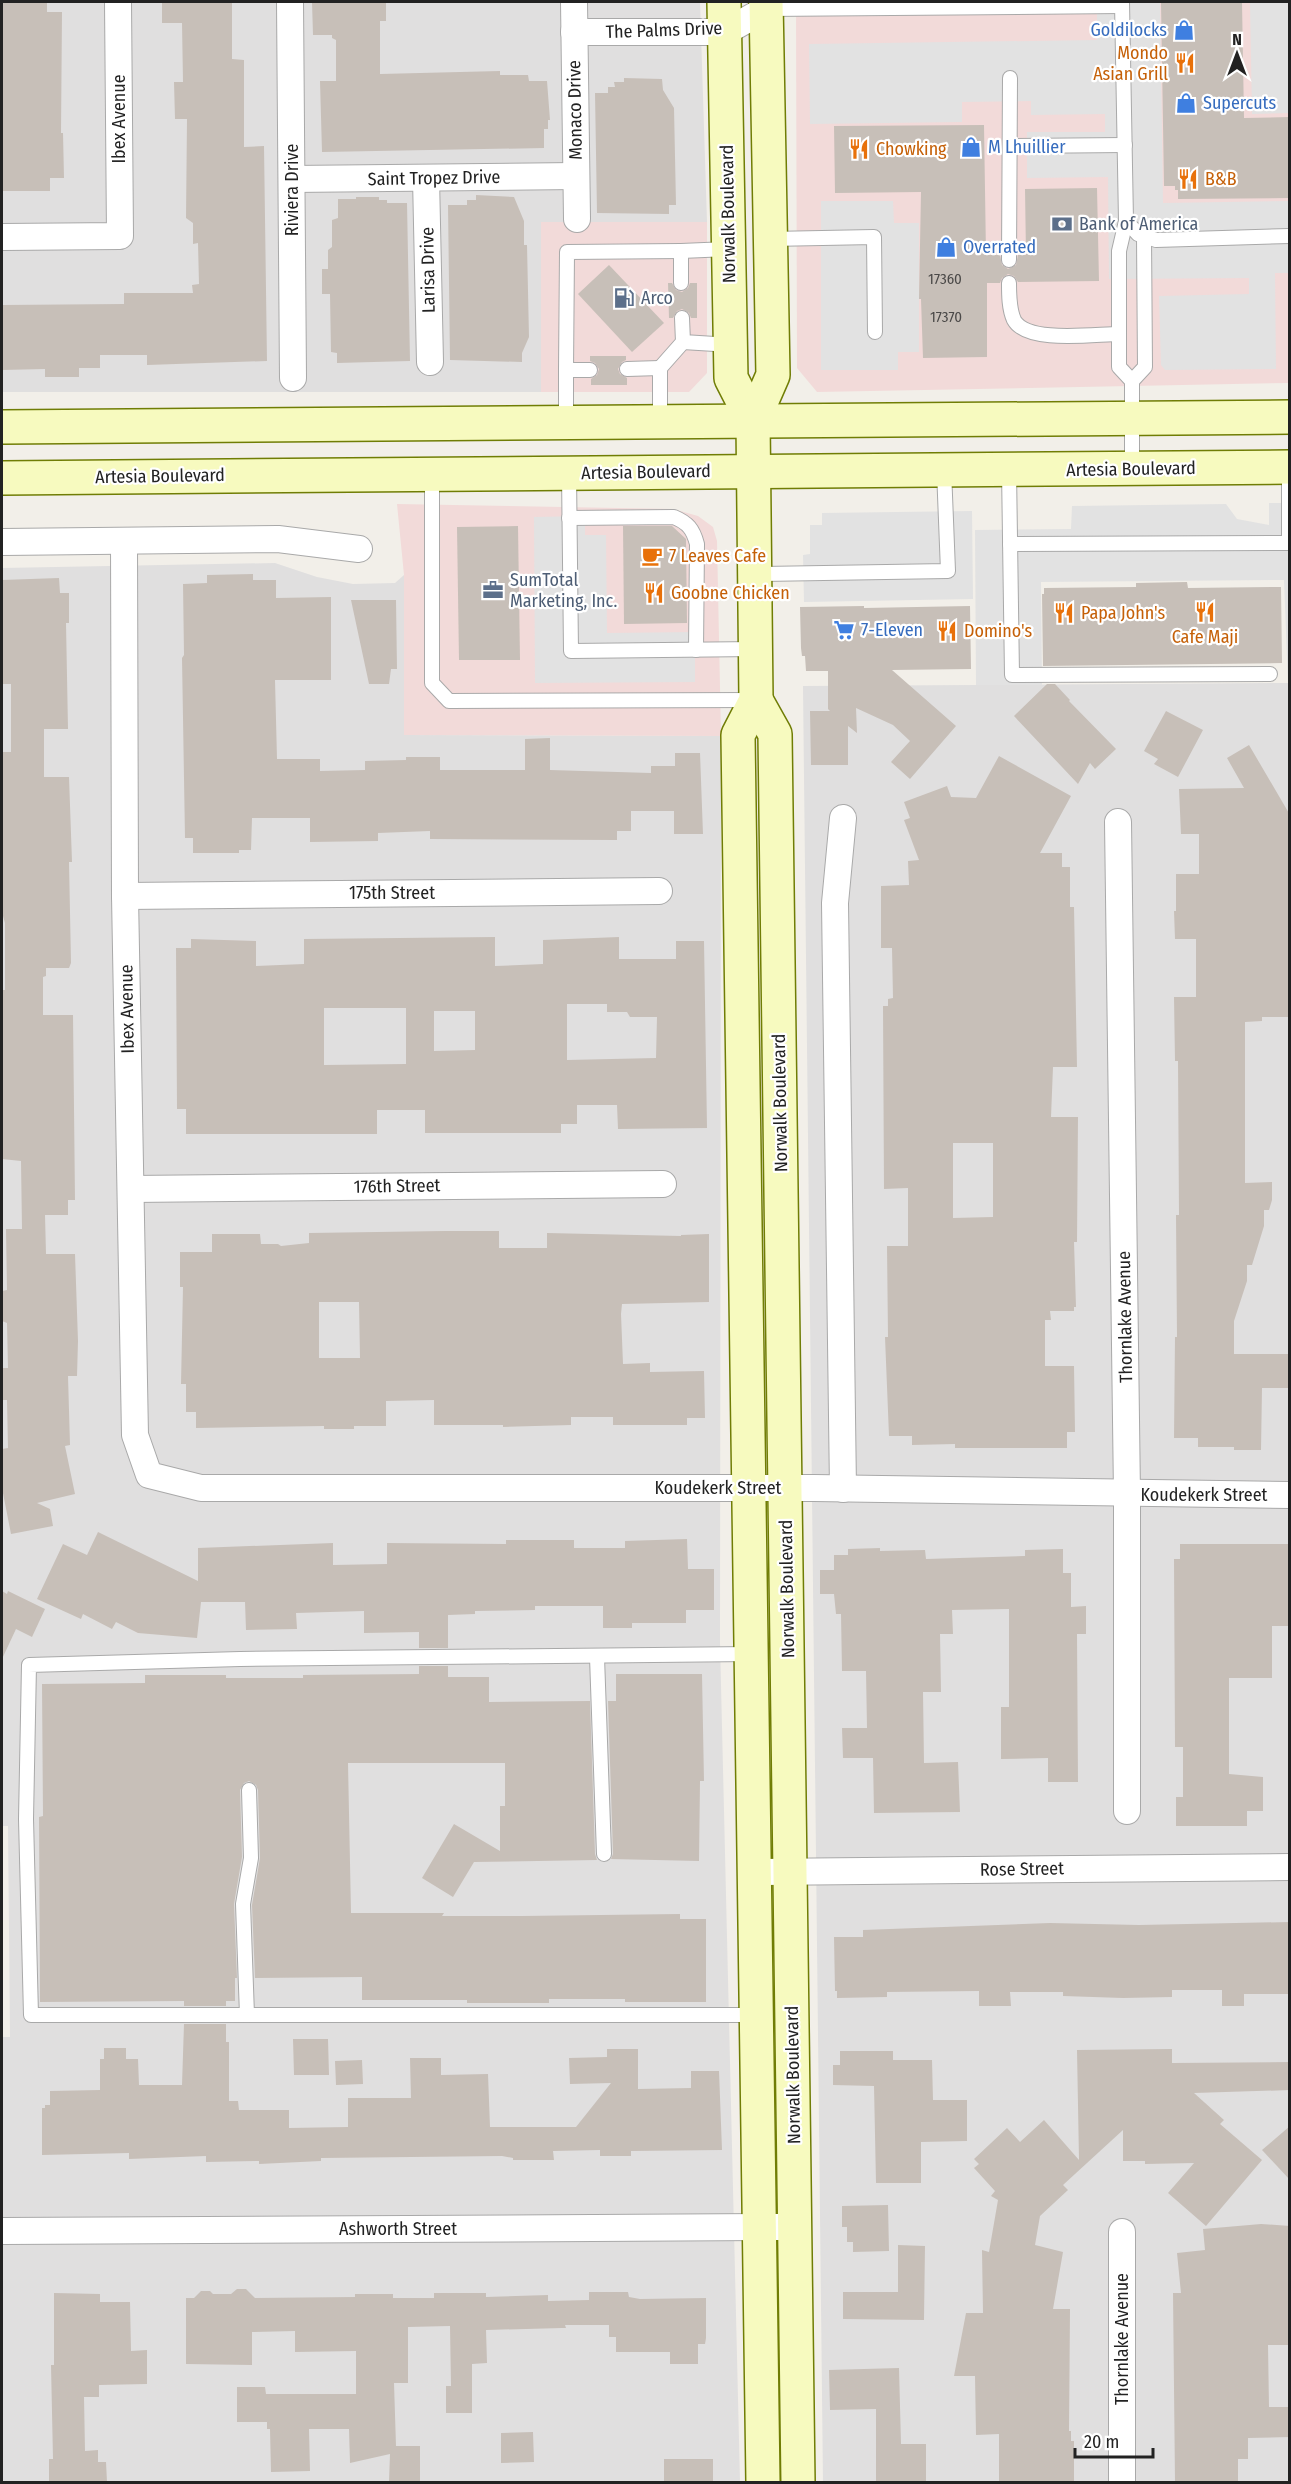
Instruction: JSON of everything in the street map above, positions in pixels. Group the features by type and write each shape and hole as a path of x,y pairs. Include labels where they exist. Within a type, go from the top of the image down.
{"main road":[{"name":"Norwalk Boulevard","path":"760,4 770,239 772,375 753,421 756,700 738,735 763,2482"},
{"name":"Norwalk Boulevard","path":"725,17 731,378 753,421"},
{"path":"2,427 1290,417"},
{"name":"Artesia Boulevard","path":"2,478 1289,467"},
{"name":"Norwalk Boulevard","path":"756,700 775,734 798,2482"}],"street":[{"name":"Ibex Avenue","path":"2,237 120,236 118,2"},
{"name":"Riviera Drive","path":"290,2 293,378"},
{"name":"Monaco Drive","path":"574,2 577,219"},
{"name":"The Palms Drive","path":"574,32 725,17 760,4"},
{"name":"Saint Tropez Drive","path":"291,179 576,176"},
{"name":"Larisa Drive","path":"426,178 430,362"},
{"path":"2,542 278,539 359,549"},
{"name":"Ibex Avenue","path":"124,541 125,896 135,1435 148,1475"},
{"path":"843,818 836,903 843,1489"},
{"name":"Thornlake Avenue","path":"1118,822 1127,1494 1127,1811"},
{"name":"175th Street","path":"125,896 659,891"},
{"name":"176th Street","path":"131,1189 663,1184"},
{"name":"Koudekerk Street","path":"148,1475 201,1488 785,1488 1290,1495"},
{"name":"Rose Street","path":"754,1872 1290,1866"},
{"name":"Ashworth Street","path":"2,2231 795,2226"},
{"name":"Thornlake Avenue","path":"1122,2232 1122,2482"}],"lane":[{"path":"760,4 1122,4 1126,220 1119,251 1119,367 1132,381"},
{"path":"1009,260 1010,78"},
{"path":"1011,146 1125,145"},
{"path":"1126,220 1138,234 1156,240 1290,236"},
{"path":"770,239 874,237 875,332"},
{"path":"1132,468 1132,381 1145,367 1144,237"},
{"path":"566,423 567,252 729,249"},
{"path":"681,251 681,283"},
{"path":"1009,283 1010,306 1015,322 1024,331 1040,335 1119,334"},
{"path":"660,422 660,369 683,342 682,318"},
{"path":"683,342 731,345"},
{"path":"627,369 660,369"},
{"path":"566,370 590,370"},
{"path":"1289,467 1290,553"},
{"path":"755,574 948,571 944,470"},
{"path":"1009,470 1012,675 1270,674"},
{"path":"569,473 571,651 756,649"},
{"path":"432,474 432,684 449,701 756,700"},
{"path":"570,518 674,517 686,522 694,531 696,544 696,650"},
{"path":"1010,544 1289,543"},
{"path":"751,1654 240,1659 29,1665 26,1819 31,2015 757,2015"},
{"path":"597,1657 603,1854"},
{"path":"247,2015 243,1904 251,1858 249,1790"}],"shaded area":[{"path":"2,2 700,2 707,222 541,222 541,392 2,392"},
{"path":"796,2 1289,2 1289,383 817,392 797,368"},
{"path":"1097,2 1160,2 1163,203 1289,201 1289,273 1275,273 1276,369 1165,370 1161,365 1159,296 1249,294 1249,278 1109,279 1108,177 1027,178 1027,132 1105,132 1105,114 1031,115 1031,101 962,102 962,122 810,124 809,44 1097,40"},
{"path":"1250,2 1289,2 1289,113 1252,114"},
{"path":"821,201 893,201 894,223 919,223 919,352 898,352 898,370 821,370"},
{"name":"Arco","path":"541,222 707,222 707,373 689,392 541,392"},
{"path":"1269,503 1289,503 1289,683 1284,580 1041,582 1042,685 976,685 975,530 1071,529 1072,506 1226,504 1237,519 1269,525"},
{"path":"397,504 673,509 698,516 713,527 717,541 721,736 404,735 404,575"},
{"path":"972,511 973,599 804,602 803,555 810,554 810,525 822,525 822,513"},
{"path":"585,516 585,535 606,535 607,633 695,632 695,682 535,683 534,517"},
{"path":"275,563 317,577 353,584 395,583 404,575 405,735 721,736 720,1643 740,2482 2,2482 2,2037 10,2037 8,1826 2,1826 2,568"},
{"path":"1289,683 1289,2482 823,2482 803,686"}],"building":[{"path":"2,2 47,2 47,12 62,12 61,133 63,133 64,178 50,178 50,191 2,191"},
{"path":"162,2 232,2 232,59 244,60 244,147 264,146 267,361 147,365 147,355 100,355 100,368 79,368 79,377 45,377 45,369 2,370 2,305 124,304 124,293 193,293 192,285 199,284 198,243 193,244 193,223 186,218 187,119 175,119 174,82 183,82 182,23 162,23"},
{"path":"312,2 386,2 386,21 380,21 380,74 500,71 500,75 528,75 529,81 547,81 550,120 548,120 548,129 544,129 544,148 322,152 320,81 336,81 336,40 332,38 332,35 313,35"},
{"path":"1161,2 1242,2 1244,118 1290,117 1290,198 1178,199 1178,190 1175,190 1175,186 1164,186"},
{"path":"624,78 662,79 663,90 674,108 676,205 669,205 669,214 597,213 595,93 608,93 608,87 615,87 614,82 624,82"},
{"path":"984,125 986,255 1000,255 1002,265 1008,269 1016,265 1018,255 1026,255 1025,189 1097,188 1099,281 1018,282 1014,276 1008,274 1002,278 1000,283 987,283 987,357 923,358 921,299 919,299 921,192 835,193 834,126"},
{"path":"476,195 514,197 524,221 524,245 527,245 529,337 522,353 522,362 450,360 448,205 467,205 467,200 476,200"},
{"path":"356,197 379,197 379,200 387,200 387,203 407,203 410,361 337,363 337,353 331,352 330,294 322,294 322,269 328,269 328,250 332,247 332,220 338,218 338,199 356,199"},
{"path":"609,265 664,323 632,352 578,294"},
{"path":"668,283 672,283 676,290 682,292 688,288 690,283 697,283 697,318 691,318 689,313 682,309 677,311 673,318 669,318"},
{"path":"590,356 626,356 626,360 618,369 620,374 627,378 627,385 591,385 591,379 597,375 599,369 595,363 590,361"},
{"path":"518,526 520,660 459,660 457,527"},
{"path":"623,526 672,526 686,539 687,623 624,624"},
{"path":"253,574 253,580 276,580 276,598 331,597 331,680 275,680 277,759 320,759 320,771 365,770 365,761 406,760 406,757 440,757 440,770 525,770 525,739 550,738 550,770 651,773 651,766 675,766 675,753 700,753 703,834 674,834 674,811 631,811 631,831 617,831 617,840 430,839 430,831 378,833 378,841 310,842 310,818 252,818 251,850 239,850 239,853 193,853 193,838 185,838 183,584 207,583 207,575"},
{"path":"59,578 60,593 69,593 69,623 66,623 68,729 44,729 44,777 69,777 72,862 69,862 71,963 69,968 46,968 46,976 43,977 43,1015 73,1015 75,1200 68,1200 68,1215 45,1215 46,1254 75,1254 77,1376 68,1376 70,1445 65,1446 75,1494 37,1503 50,1509 53,1526 11,1534 2,1488 2,1449 8,1448 7,1400 2,1400 2,1368 8,1368 7,1323 2,1321 2,1291 7,1290 6,1229 22,1229 21,1161 2,1159 2,990 5,990 5,923 2,916 2,752 11,752 11,684 2,684 2,580"},
{"path":"1187,582 1188,588 1281,587 1282,663 1043,666 1042,594 1044,594 1044,588 1136,587 1136,583"},
{"path":"351,600 396,600 397,669 391,669 389,684 369,684"},
{"path":"864,606 864,608 970,606 971,669 892,670 956,726 910,779 891,762 910,741 893,725 856,708 857,733 848,726 848,765 811,765 810,711 830,711 828,709 828,671 806,671 805,656 802,656 801,648 800,607"},
{"path":"1047,684 1055,684 1116,749 1095,769 1090,763 1078,784 1014,716"},
{"path":"1166,711 1203,730 1178,777 1154,764 1158,759 1144,751"},
{"path":"1249,745 1290,815 1290,1017 1262,1017 1262,1021 1245,1022 1245,1183 1272,1182 1272,1200 1269,1210 1264,1210 1264,1226 1252,1265 1247,1265 1247,1281 1234,1321 1234,1354 1290,1354 1290,1388 1262,1388 1261,1450 1234,1450 1234,1447 1198,1447 1198,1438 1174,1438 1175,1337 1177,1337 1176,1215 1179,1215 1178,1061 1175,1061 1174,997 1196,997 1196,939 1175,939 1174,911 1176,911 1176,874 1199,874 1199,834 1181,834 1179,789 1244,788 1227,758"},
{"path":"999,756 1071,796 1040,853 1062,853 1062,867 1070,867 1070,907 1074,907 1077,1067 1053,1067 1051,1117 1078,1117 1077,1242 1074,1242 1076,1307 1074,1311 1050,1311 1051,1320 1045,1320 1045,1366 1074,1366 1075,1432 1067,1432 1067,1448 955,1448 955,1444 912,1445 912,1436 889,1436 885,1337 888,1337 887,1246 908,1246 908,1188 884,1189 883,1006 888,1006 888,999 893,998 892,948 881,948 881,886 909,885 908,861 919,860 904,820 910,818 904,802 947,786 951,797 976,798","holes":["953,1143 993,1143 993,1217 953,1218"]},
{"path":"495,937 495,966 543,964 543,940 619,937 619,959 676,959 676,941 704,941 707,1128 618,1129 617,1105 577,1105 577,1124 561,1124 561,1133 425,1133 425,1110 377,1110 377,1134 186,1134 186,1109 177,1109 176,948 191,948 191,939 256,941 256,966 304,964 304,939","holes":["567,1004 607,1004 607,1012 627,1012 630,1017 657,1017 656,1058 567,1060","324,1008 406,1008 406,1064 324,1065","434,1011 475,1011 475,1050 434,1051"]},
{"path":"499,1231 499,1248 547,1248 547,1233 681,1236 709,1234 709,1302 622,1304 621,1314 623,1364 650,1363 650,1372 704,1371 705,1418 687,1418 687,1425 613,1425 613,1417 571,1417 571,1425 503,1427 503,1425 434,1425 434,1400 386,1401 386,1426 354,1426 354,1429 324,1429 324,1426 196,1428 196,1412 186,1412 186,1384 181,1384 183,1287 180,1287 180,1252 212,1252 212,1234 260,1234 261,1244 281,1246 309,1243 309,1233","holes":["319,1302 359,1302 360,1358 319,1358"]},
{"path":"98,1532 198,1581 198,1548 333,1543 333,1565 387,1564 387,1543 506,1544 506,1540 574,1540 574,1548 625,1548 625,1541 687,1539 688,1569 714,1569 714,1610 686,1610 686,1623 632,1623 632,1628 603,1628 603,1606 535,1606 535,1610 475,1611 475,1614 448,1615 448,1648 419,1648 419,1632 364,1633 364,1611 296,1613 297,1629 246,1630 245,1602 201,1602 197,1638 138,1633 116,1622 112,1629 83,1614 81,1619 37,1599 63,1544 87,1555"},
{"path":"1180,1544 1290,1544 1290,1626 1272,1626 1272,1678 1229,1678 1229,1774 1263,1777 1263,1811 1247,1811 1247,1826 1176,1826 1176,1797 1183,1797 1183,1747 1175,1747 1174,1559 1180,1559"},
{"path":"880,1548 880,1551 925,1550 926,1559 1025,1556 1025,1550 1063,1549 1063,1573 1071,1573 1071,1607 1086,1606 1086,1634 1077,1634 1078,1782 1048,1782 1048,1758 1001,1759 1001,1707 1009,1707 1009,1609 952,1610 953,1634 940,1634 941,1692 923,1692 924,1763 958,1762 960,1812 874,1813 873,1758 843,1758 842,1728 867,1728 866,1671 842,1671 841,1614 836,1614 834,1594 820,1594 820,1570 834,1570 834,1555 848,1555 848,1549"},
{"path":"2,1591 7,1594 8,1591 45,1609 32,1637 16,1629 2,1659"},
{"path":"419,1666 448,1666 448,1677 489,1677 489,1702 590,1701 597,1860 474,1862 453,1897 422,1878 454,1824 500,1851 500,1806 505,1806 505,1763 348,1763 351,1913 444,1913 442,1916 680,1914 680,1919 706,1919 706,2002 625,2002 625,1999 549,1999 549,2003 362,2000 362,1977 255,1978 252,1905 260,1858 258,1790 256,1785 249,1781 244,1783 240,1790 242,1857 234,1904 237,1978 235,1978 235,2001 226,2001 226,2006 184,2006 184,2001 40,2002 39,1817 43,1816 42,1684 145,1683 145,1675 303,1678 303,1675 419,1674"},
{"path":"616,1674 702,1674 704,1781 700,1781 699,1861 611,1859 613,1854 608,1701 616,1701"},
{"path":"1290,1922 1290,1994 1244,1994 1244,2006 1222,2006 1222,1990 1172,1990 1172,1997 1123,1998 1063,1996 1063,1992 1010,1992 1011,2006 979,2006 979,1991 887,1992 887,1997 837,1998 837,1991 835,1991 834,1937 863,1937 863,1930 1050,1923 1139,1925"},
{"path":"184,2024 226,2024 226,2042 229,2042 229,2101 238,2101 239,2110 289,2110 289,2128 348,2127 348,2098 411,2098 410,2058 441,2058 441,2075 488,2074 490,2127 576,2127 611,2083 570,2084 569,2058 607,2057 607,2049 638,2049 638,2089 691,2088 691,2071 719,2071 722,2150 631,2151 631,2156 600,2156 600,2150 553,2151 554,2160 513,2160 513,2158 502,2156 321,2158 321,2161 259,2164 259,2161 206,2162 206,2156 129,2159 129,2153 42,2155 42,2108 50,2105 50,2091 100,2090 100,2059 104,2059 104,2048 126,2048 126,2059 138,2059 139,2085 182,2085"},
{"path":"293,2039 328,2039 329,2075 294,2075"},
{"path":"1172,2049 1172,2063 1290,2062 1290,2090 1194,2093 1224,2120 1220,2124 1262,2160 1206,2226 1168,2193 1194,2163 1145,2164 1145,2161 1123,2161 1123,2130 1063,2185 1068,2190 1040,2216 1035,2245 1063,2252 1053,2309 1070,2309 1069,2431 1071,2431 1071,2441 1074,2441 1074,2482 999,2482 999,2434 976,2435 975,2376 954,2376 966,2313 983,2313 982,2250 989,2252 998,2200 991,2196 995,2191 974,2168 979,2164 974,2159 1007,2128 1020,2142 1044,2120 1079,2160 1077,2050"},
{"path":"840,2051 893,2051 893,2060 932,2060 933,2100 967,2100 967,2141 921,2142 921,2183 876,2183 874,2086 833,2085 833,2065 840,2065"},
{"path":"362,2060 363,2084 336,2085 335,2061"},
{"path":"1290,2126 1290,2180 1262,2150"},
{"path":"888,2205 889,2251 853,2252 853,2242 847,2242 847,2227 842,2227 842,2206"},
{"path":"1261,2224 1290,2226 1290,2345 1268,2345 1269,2407 1290,2407 1290,2437 1248,2438 1248,2459 1238,2459 1238,2482 1175,2482 1173,2293 1181,2293 1177,2253 1205,2250 1203,2229"},
{"path":"898,2245 925,2246 924,2320 843,2319 843,2292 898,2292"},
{"path":"237,2289 246,2289 255,2298 355,2297 355,2294 393,2294 393,2298 434,2298 434,2293 486,2293 486,2297 548,2295 548,2301 589,2300 589,2292 628,2292 629,2297 640,2299 706,2298 706,2338 705,2344 698,2344 698,2364 670,2364 670,2352 616,2352 616,2337 609,2337 609,2325 486,2330 487,2363 472,2364 472,2413 446,2413 446,2386 451,2386 450,2326 408,2327 408,2383 394,2383 396,2446 420,2446 420,2482 389,2482 390,2454 350,2463 349,2429 309,2429 310,2471 271,2472 270,2429 267,2429 267,2422 237,2422 237,2387 265,2387 266,2394 356,2394 356,2351 295,2352 295,2331 252,2332 252,2365 186,2364 186,2298 194,2298 201,2291 231,2294"},
{"path":"54,2293 100,2294 100,2302 130,2302 131,2351 147,2350 147,2384 99,2385 99,2397 84,2397 85,2451 98,2450 98,2462 106,2462 107,2482 49,2482 49,2459 53,2459 51,2365 54,2365"},
{"path":"899,2368 901,2444 926,2444 926,2482 876,2482 876,2409 830,2410 829,2370"},
{"path":"533,2432 534,2462 501,2463 501,2433"},
{"path":"664,2459 713,2459 713,2482 664,2482"}],"place":[{"name":"Goldilocks","path":"1184,30"},
{"name":"Mondo Asian Grill","path":"1185,63"},
{"name":"Supercuts","path":"1186,103"},
{"name":"M Lhuillier","path":"971,147"},
{"name":"Chowking","path":"859,149"},
{"name":"B&B","path":"1188,179"},
{"name":"Bank of America","path":"1062,224"},
{"name":"Overrated","path":"946,247"},
{"name":"Arco","path":"624,298"},
{"name":"7 Leaves Cafe","path":"652,556"},
{"name":"SumTotal Marketing, Inc.","path":"493,590"},
{"name":"Goobne Chicken","path":"654,593"},
{"name":"Cafe Maji","path":"1205,612"},
{"name":"Papa John's","path":"1064,613"},
{"name":"7-Eleven","path":"844,630"},
{"name":"Domino's","path":"947,631"}]}
